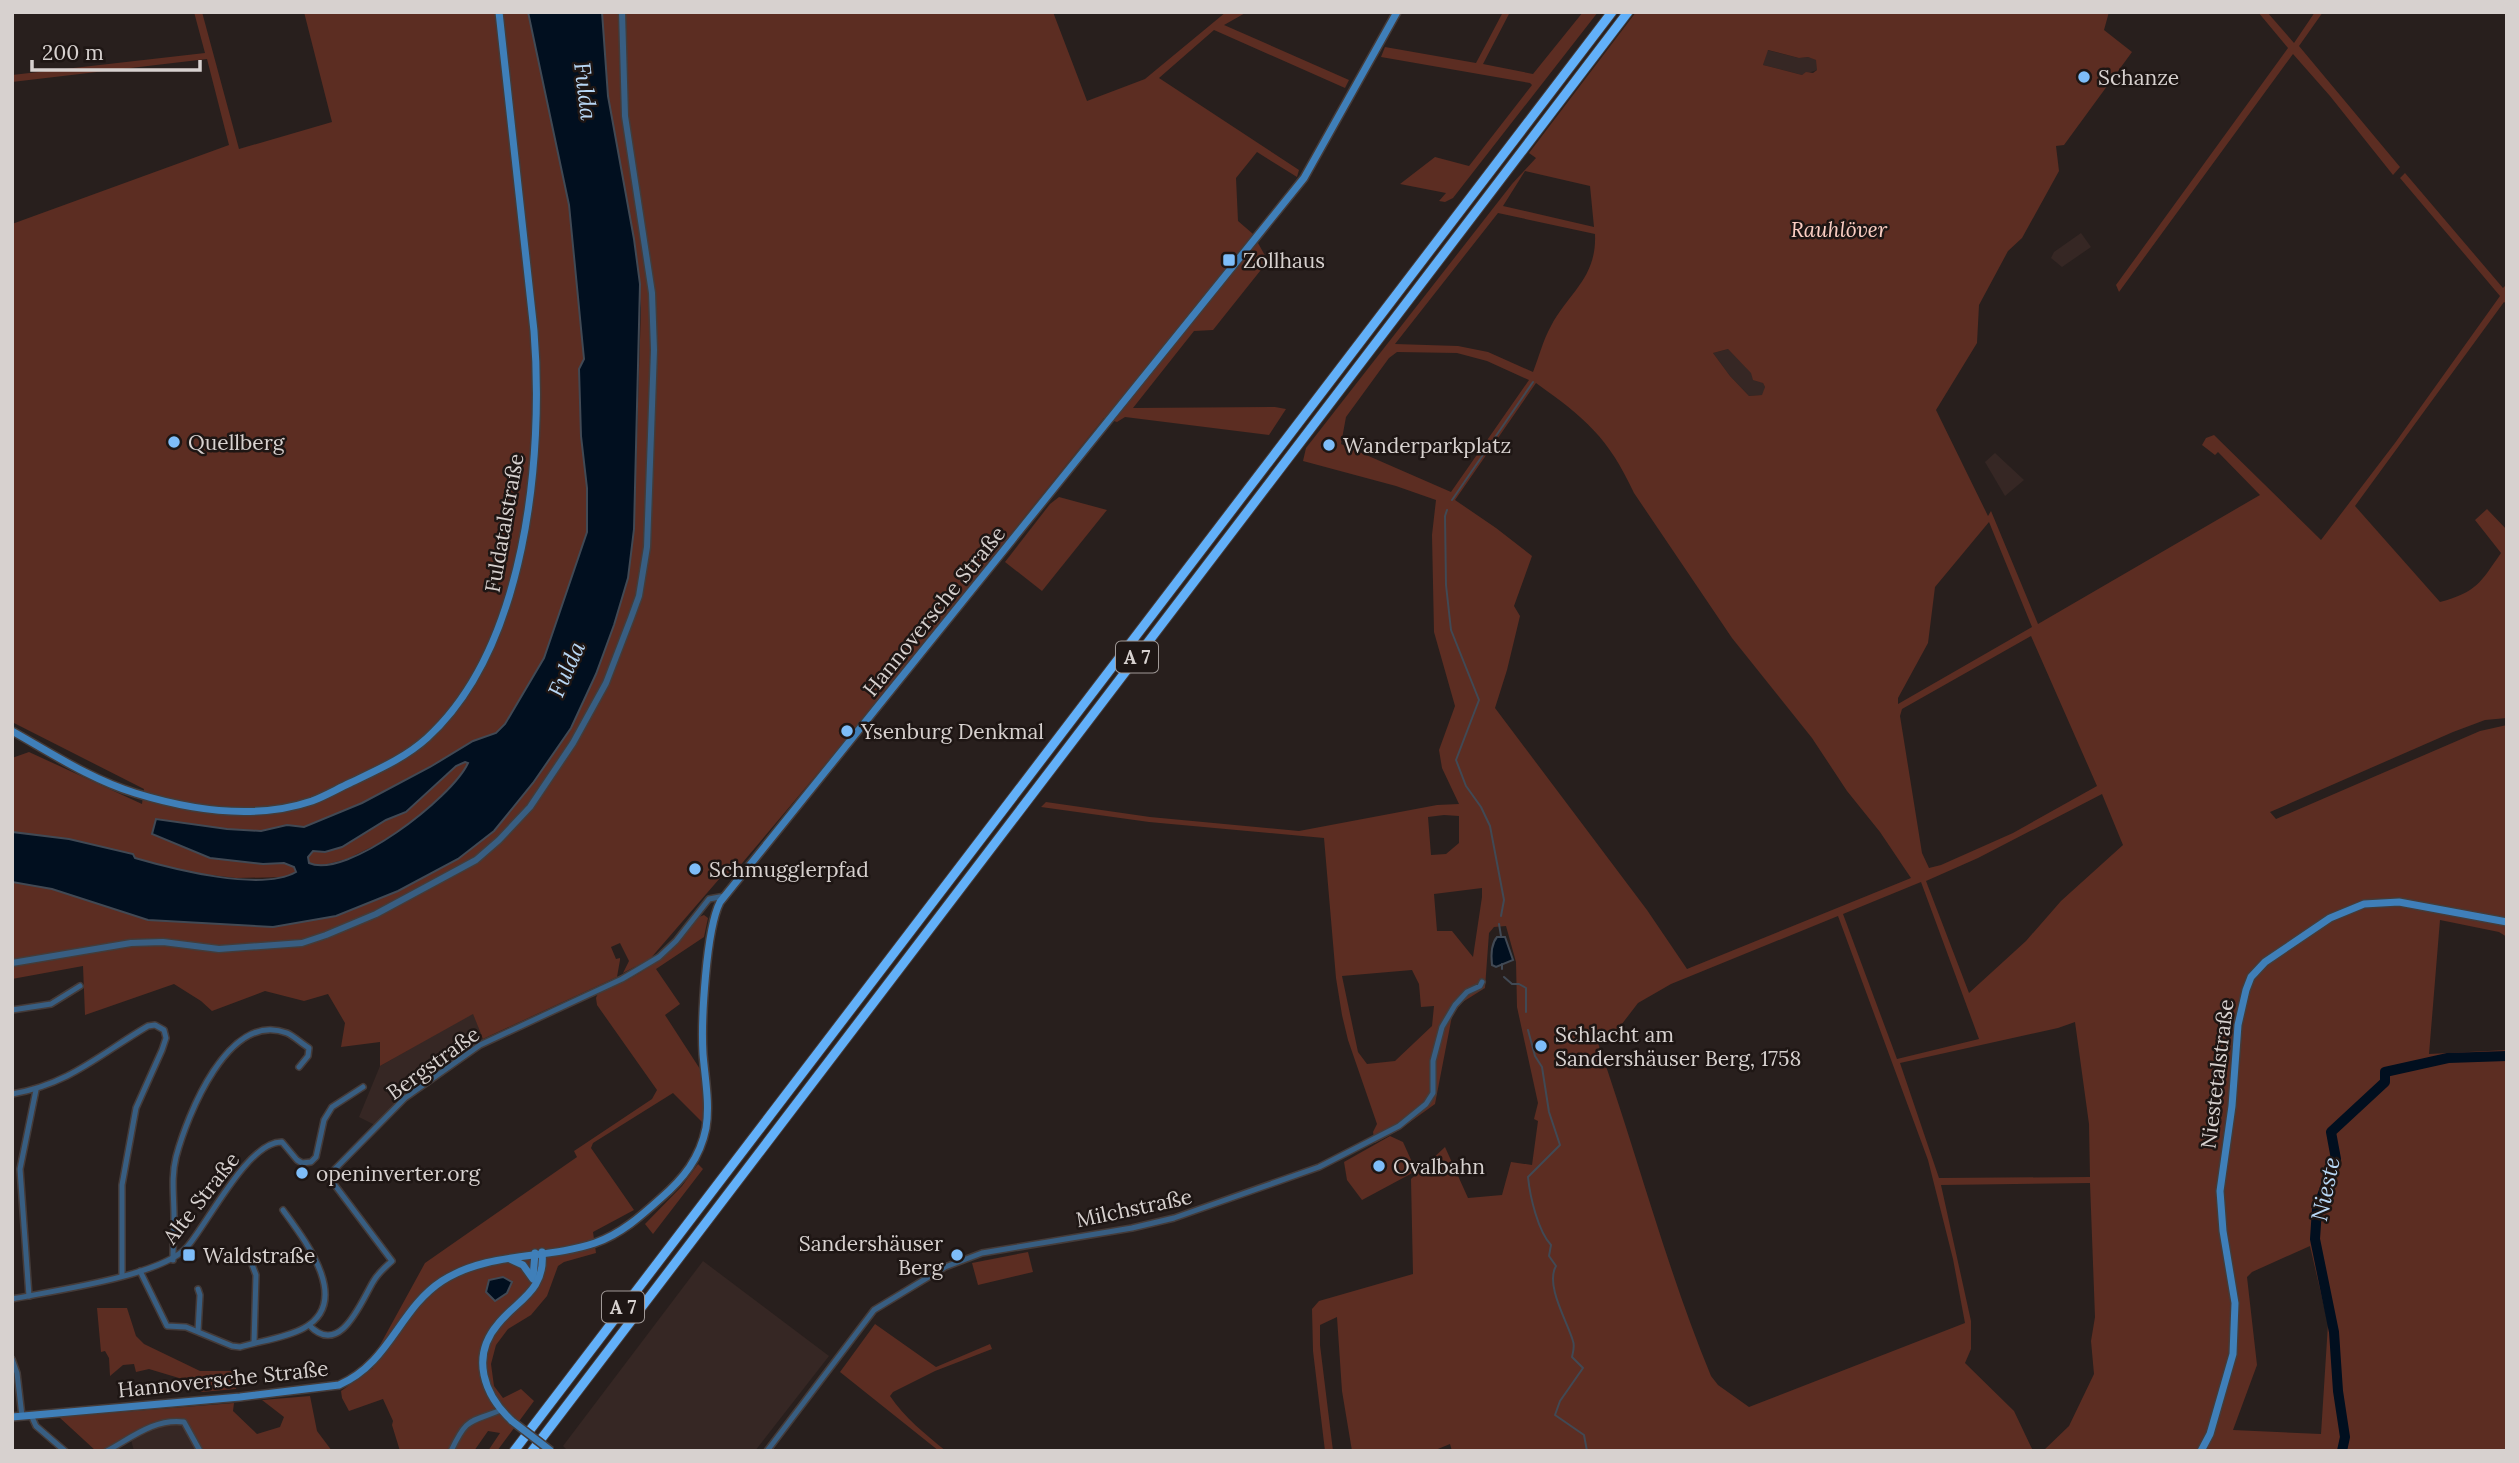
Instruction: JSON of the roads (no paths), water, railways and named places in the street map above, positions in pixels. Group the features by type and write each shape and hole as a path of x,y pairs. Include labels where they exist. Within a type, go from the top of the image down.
{"highway":[{"name":"A 7","path":"514,1451 1612,12"},
{"name":"A 7","path":"532,1451 1628,12"}],"main road":[{"name":"Fuldatalstraße","path":"12,731 132,793 213,809 265,810 310,801 392,763 429,737 458,705 489,651 511,596 536,442 538,374 499,12"},
{"name":"Hannoversche Straße","path":"12,1417 240,1398 339,1385 352,1380 370,1366 425,1296 438,1284 473,1266 589,1245 620,1231 676,1184 697,1154 708,1112 702,1032 711,931 715,914 725,896 1289,198 1311,168 1397,12"},
{"name":"Niestetalstraße","path":"2201,1451 2210,1434 2229,1371 2235,1334 2235,1303 2223,1231 2220,1191 2232,1106 2238,1025 2251,977 2265,962 2330,918 2364,904 2399,902 2507,922"},
{"path":"539,1253 542,1269 524,1300 495,1327 485,1349 483,1368 485,1382 501,1410 551,1451"},
{"path":"503,1259 520,1262 529,1271 534,1282"}],"street":[{"path":"12,963 131,943 163,942 219,949 302,943 376,914 476,860 530,807 573,743 606,683 639,596 647,547 653,350 652,293 625,116 622,12"},
{"name":"Bergstraße","path":"309,1325 319,1334 325,1335 345,1327 356,1315 377,1275 392,1261 328,1176 405,1098 492,1039 645,967 676,942 709,899 725,896"},
{"name":"Milchstraße","path":"767,1451 874,1310 945,1267 982,1252 1132,1228 1174,1218 1309,1171 1399,1126 1426,1104 1433,1093 1433,1061 1442,1027 1455,1005 1467,992 1482,982"},
{"path":"12,1010 51,1004 80,986"},
{"path":"12,1094 36,1090 81,1070 141,1031 155,1025 164,1030 166,1038 136,1108 122,1185 122,1276"},
{"path":"12,1299 122,1276 173,1260 172,1187 176,1158 194,1109 218,1062 230,1049 264,1030 287,1033 309,1048 308,1056 299,1068"},
{"name":"Alte Straße","path":"173,1260 185,1249 233,1182 260,1150 275,1142 282,1142 297,1160 302,1163 311,1162 316,1157 324,1120 332,1107 363,1087"},
{"path":"29,1296 20,1170 36,1090"},
{"path":"140,1271 163,1323 167,1326 198,1331 232,1346 301,1330 309,1325 324,1303 325,1287 316,1259 283,1210"},
{"path":"248,1254 256,1275 254,1343"},
{"path":"198,1289 198,1331"},
{"path":"12,1359 17,1373 22,1416"},
{"path":"451,1451 464,1427 472,1419 501,1410"},
{"path":"31,1415 36,1426 62,1450"},
{"path":"107,1451 159,1422 173,1420 184,1422 200,1451"}],"water":[{"name":"Fulda","path":"528,12 602,12 608,96 640,284 634,529 628,578 614,625 596,674 571,728 533,783 494,831 458,859 398,891 336,916 273,927 148,920 52,889 12,882 12,832 69,839 133,854 135,858 193,873 240,879 281,878 296,872 294,867 284,863 263,864 210,858 152,834 156,819 261,831 287,825 304,827 362,803 473,741 496,733 505,724 544,658 587,532 587,488 581,436 579,369 584,359 569,205","holes":["468,763 442,796 420,815 371,848 326,865 309,863 308,857 313,851 325,852 342,847 386,820 406,812 456,766"]},
{"path":"1497,937 1505,937 1513,960 1496,967 1492,965 1492,954"},
{"path":"503,1277 512,1282 507,1293 495,1301 486,1292 489,1280"}],"waterway":[{"path":"1452,500 1533,382"},
{"path":"1447,510 1446,585 1451,630 1479,700 1456,760 1466,786 1490,826 1504,900 1501,916"},
{"path":"1499,924 1501,936"},
{"path":"1502,964 1502,969"},
{"path":"1504,977 1512,984 1526,988 1526,1012"},
{"path":"1528,1030 1535,1056 1542,1067 1549,1112 1560,1145 1528,1177 1529,1185 1539,1223 1551,1245 1549,1256 1556,1266 1553,1283 1574,1343 1572,1357 1583,1368 1560,1401 1555,1415 1584,1435 1587,1451"},
{"name":"Nieste","path":"2342,1451 2345,1437 2338,1391 2334,1332 2315,1239 2317,1209 2336,1159 2331,1132 2385,1082 2385,1072 2448,1058 2507,1056"}],"place":[{"name":"Schanze","path":"2084,77"},
{"name":"Zollhaus","path":"1229,260"},
{"name":"Quellberg","path":"174,442"},
{"name":"Wanderparkplatz","path":"1329,445"},
{"name":"Ysenburg Denkmal","path":"847,731"},
{"name":"Schmugglerpfad","path":"695,869"},
{"name":"Schlacht am Sandershäuser Berg, 1758","path":"1541,1046"},
{"name":"Ovalbahn","path":"1379,1166"},
{"name":"openinverter.org","path":"302,1173"},
{"name":"Waldstraße","path":"189,1255"},
{"name":"Sandershäuser Berg","path":"957,1255"}],"park label":[{"name":"Rauhlöver","path":"1839,229"}]}
